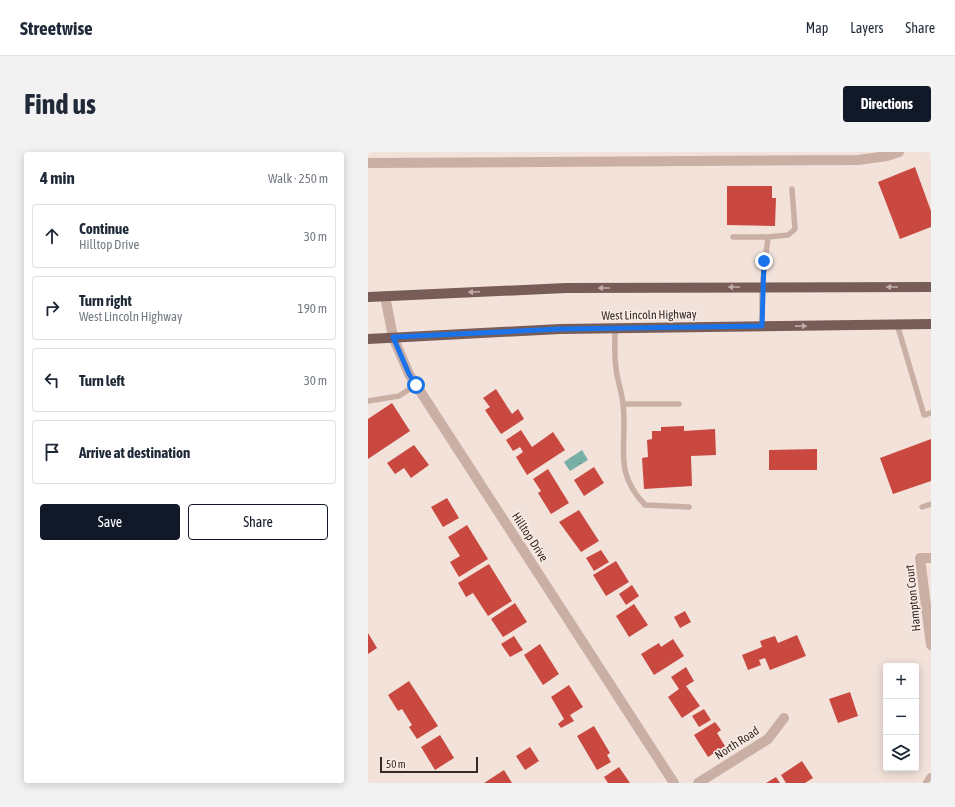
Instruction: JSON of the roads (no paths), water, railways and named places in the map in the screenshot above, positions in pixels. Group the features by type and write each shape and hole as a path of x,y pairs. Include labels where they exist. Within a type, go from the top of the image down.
{"main road":[{"path":"368,297 566,288 931,287"},
{"name":"West Lincoln Highway","path":"368,339 615,328 931,324"}],"street":[{"path":"368,162 858,160 887,156 899,152"},
{"name":"Hilltop Drive","path":"384,296 393,337 409,374 674,783"},
{"name":"Hampton Court","path":"931,558 920,558 931,645"},
{"name":"North Road","path":"698,783 768,739 784,718"},
{"path":"928,783 931,778"}],"lane":[{"path":"733,237 768,237 788,235 796,229 792,189"},
{"path":"762,326 762,287 768,237"},
{"path":"897,324 924,415 931,413"},
{"path":"615,328 616,368 624,404 623,466 631,489 645,505 689,507"},
{"path":"368,401 399,396 416,385"},
{"path":"624,404 679,404"},
{"path":"922,507 931,504"}],"water":[{"path":"582,450 588,460 570,471 564,462"}]}
